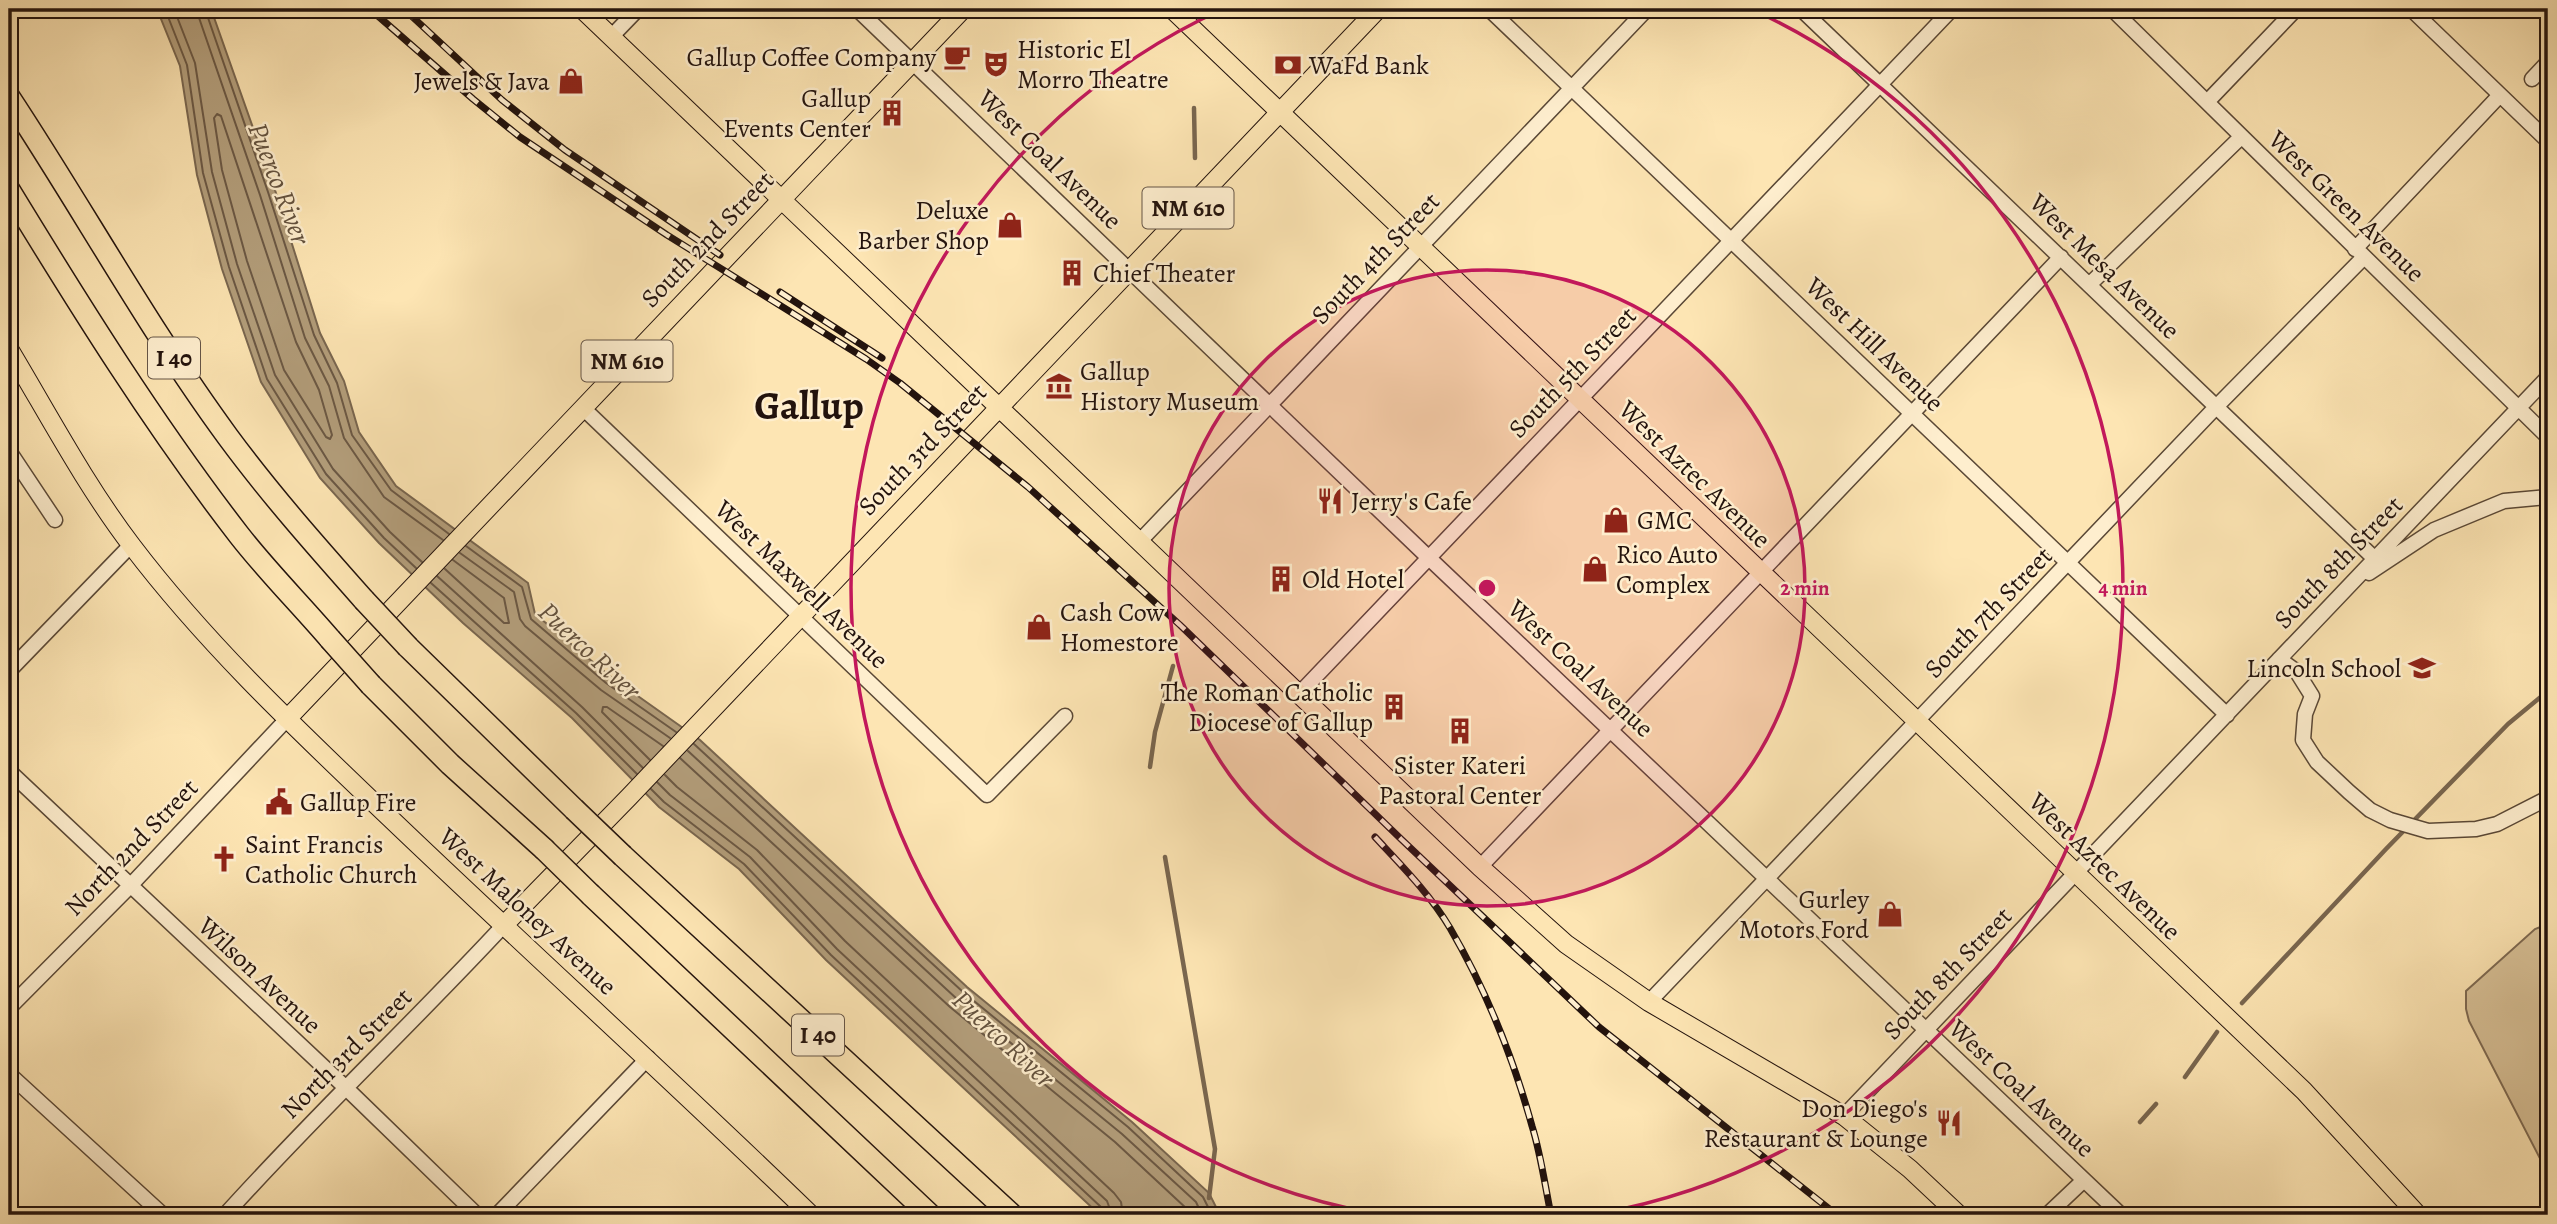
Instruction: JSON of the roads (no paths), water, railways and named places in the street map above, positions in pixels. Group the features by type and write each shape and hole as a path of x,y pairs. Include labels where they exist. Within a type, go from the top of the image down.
{"highway":[{"name":"I 40","path":"9,97 150,322 228,437 299,527 364,600 408,648 573,808 1012,1215"},
{"name":"I 40","path":"9,190 84,314 188,466 240,537 371,685 450,764 544,849 930,1215"}],"main road":[{"path":"582,9 1480,867 1566,944 1649,1002 1844,1116 1910,1169 1959,1215"},
{"name":"South 2nd Street","path":"287,719 963,9"},
{"name":"West Aztec Avenue","path":"1171,9 2304,1091 2418,1215"},
{"name":"South 3rd Street","path":"503,926 1131,271 1377,9"},
{"name":"West Maloney Avenue","path":"9,349 80,468 131,545 225,656 503,926 648,1058 801,1212"}],"street":[{"path":"611,37 638,9"},
{"name":"West Coal Avenue","path":"857,9 1430,559 2121,1215"},
{"name":"West Hill Avenue","path":"1489,9 2227,715"},
{"name":"South 4th Street","path":"1139,541 1647,9"},
{"name":"West Mesa Avenue","path":"1801,9 2375,559"},
{"path":"1880,84 1952,9"},
{"name":"West Green Avenue","path":"2112,9 2548,437"},
{"path":"2208,101 2296,9"},
{"path":"2411,9 2548,141"},
{"path":"2532,79 2548,62"},
{"name":"South 5th Street","path":"1299,694 1880,84"},
{"name":"South 7th Street","path":"1649,1002 2216,407 2360,253 2500,95"},
{"path":"2089,285 2241,137"},
{"path":"1480,867 2061,257"},
{"name":"South 8th Street","path":"1844,1116 2548,377"},
{"name":"West Maxwell Avenue","path":"583,408 987,795 1065,716"},
{"path":"9,451 55,520"},
{"path":"2347,588 2434,530 2504,501 2548,497"},
{"path":"9,671 131,545"},
{"path":"2279,659 2297,672 2312,696 2305,714 2304,740 2318,762 2370,810 2390,820 2428,831 2453,832 2497,824 2548,798"},
{"name":"North 2nd Street","path":"9,1008 130,886 287,719"},
{"name":"Wilson Avenue","path":"9,771 477,1215"},
{"name":"North 3rd Street","path":"225,1215 345,1087 424,1011 503,926"},
{"path":"497,1215 648,1058"},
{"path":"9,1073 163,1215"},
{"path":"2047,1215 2084,1180"}],"water":[{"name":"Puerco River","path":"157,9 211,9 275,190 320,333 344,381 359,432 396,486 528,583 535,614 611,677 700,740 967,987 1132,1122 1209,1193 1220,1215 1100,1215 826,960 739,869 659,807 572,718 463,623 379,543 320,478 261,382 222,269 197,175 180,66"}],"waterway":[{"path":"1194,108 1195,158"},
{"path":"1150,767 1155,732 1173,666"},
{"path":"2242,1003 2508,724 2548,691"},
{"path":"1165,857 1215,1149 1209,1198"},
{"path":"2185,1077 2217,1032"},
{"path":"2140,1122 2156,1104"}],"railway":[{"path":"370,9 520,137 667,235 866,359 900,383 1028,487 1180,625 1599,1027 1837,1215"},
{"path":"404,9 502,100 565,150 720,255"},
{"path":"780,292 882,358"},
{"path":"1375,837 1434,903 1463,951 1487,1000 1524,1100 1538,1148 1551,1215"}],"place":[{"name":"Gallup Coffee Company","path":"957,57"},
{"name":"Historic El Morro Theatre","path":"996,64"},
{"name":"WaFd Bank","path":"1288,65"},
{"name":"Jewels & Java","path":"571,81"},
{"name":"Gallup Events Center","path":"892,113"},
{"name":"Deluxe Barber Shop","path":"1010,225"},
{"name":"Chief Theater","path":"1072,273"},
{"name":"Gallup History Museum","path":"1059,386"},
{"name":"Jerry's Cafe","path":"1330,501"},
{"name":"GMC","path":"1616,520"},
{"name":"Rico Auto Complex","path":"1595,569"},
{"name":"Old Hotel","path":"1281,579"},
{"name":"Cash Cow Homestore","path":"1039,627"},
{"name":"Lincoln School","path":"2422,668"},
{"name":"The Roman Catholic Diocese of Gallup","path":"1394,707"},
{"name":"Sister Kateri Pastoral Center","path":"1460,731"},
{"name":"Gallup Fire","path":"279,802"},
{"name":"Saint Francis Catholic Church","path":"224,859"},
{"name":"Gurley Motors Ford","path":"1890,914"},
{"name":"Don Diego's Restaurant & Lounge","path":"1949,1123"}],"district":[{"name":"Gallup","path":"809,405"}]}
